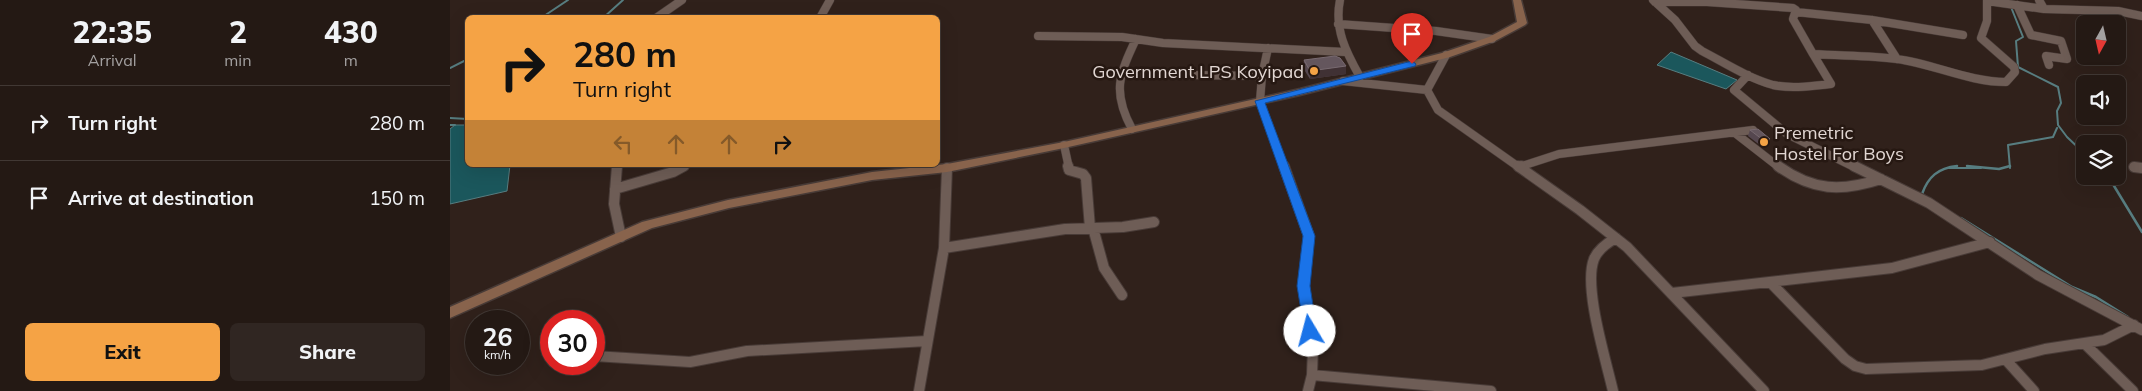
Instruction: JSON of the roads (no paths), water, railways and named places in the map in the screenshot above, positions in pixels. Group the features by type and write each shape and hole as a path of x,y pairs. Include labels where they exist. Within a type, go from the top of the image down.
{"street":[{"path":"660,15 682,0"},
{"path":"822,15 830,0"},
{"path":"1340,0 1336,16 1345,52 1360,77"},
{"path":"450,313 647,225 728,204 872,176 946,168 1064,145 1260,101 1446,55 1492,39 1522,23 1517,0"},
{"path":"1812,54 1897,59 1942,68 1987,82 2006,82 2016,72 2014,67 1981,38 1987,21 1986,0 2044,9 2118,10 2142,16"},
{"path":"2039,0 2044,9"},
{"path":"1654,1 1769,3 1793,8 1796,12 1872,20 1962,35"},
{"path":"1654,1 1675,20 1695,46 1748,75 1764,82 1785,86 1831,84 1812,54 1794,19 1796,12"},
{"path":"2017,5 2031,35 2061,41 2067,59 2046,56 2049,65"},
{"path":"1872,20 1897,59"},
{"path":"1338,24 1436,31 1492,39"},
{"path":"1038,36 1136,39 1345,52"},
{"path":"1132,129 1118,102 1120,74 1136,39"},
{"path":"1268,48 1262,76 1260,101 1309,236 1303,286 1313,346 1312,375 1308,391"},
{"path":"1427,90 1446,55"},
{"path":"1120,74 1216,77 1262,76"},
{"path":"1748,75 1734,87 1735,92 1787,134 1929,203 2038,275 2138,328"},
{"path":"1343,81 1427,90"},
{"path":"1427,90 1438,110 1616,238 1672,293 1764,391"},
{"path":"1519,167 1560,154 1753,130"},
{"path":"1735,133 1791,176 1815,187 1831,190 1855,188 1881,179"},
{"path":"1064,145 1070,170 1084,174 1086,178 1091,228 1104,268 1122,295"},
{"path":"618,167 614,204 621,237"},
{"path":"615,189 674,172 683,167"},
{"path":"919,391 944,248 946,168"},
{"path":"944,248 1016,236 1154,222"},
{"path":"1613,391 1591,278 1595,256 1602,246 1616,238"},
{"path":"1672,293 1892,268 1990,242"},
{"path":"1770,282 1845,359 1859,368 1982,365 2045,349 2104,340 2138,328"},
{"path":"605,357 690,362 747,351 928,341"},
{"path":"2085,344 2133,391"},
{"path":"2006,360 2034,391"},
{"path":"1312,375 1491,391"}],"water":[{"path":"1671,52 1737,80 1726,89 1657,65"},
{"path":"455,125 465,125 465,167 510,167 507,191 450,204 450,129"}],"waterway":[{"path":"546,15 568,0"},
{"path":"606,15 623,0"},
{"path":"2011,7 2023,37 2016,41 2018,67 2058,87 2061,103 2057,111 2058,125 2076,146"},
{"path":"450,68 465,60"},
{"path":"450,118 465,119"},
{"path":"450,125 455,125"},
{"path":"2010,166 2008,145 2053,137 2057,128"},
{"path":"1924,195 1922,194 1924,188 1935,174 1944,169 1957,166"},
{"path":"1967,166 1999,169 2010,166"},
{"path":"1949,168 1981,168"},
{"path":"2113,185 2142,232"},
{"path":"1961,218 2072,287 2096,297 2128,317"}],"place":[{"name":"Government LPS Koyipad","path":"1314,71"},
{"name":"Premetric Hostel For Boys","path":"1764,142"}]}
